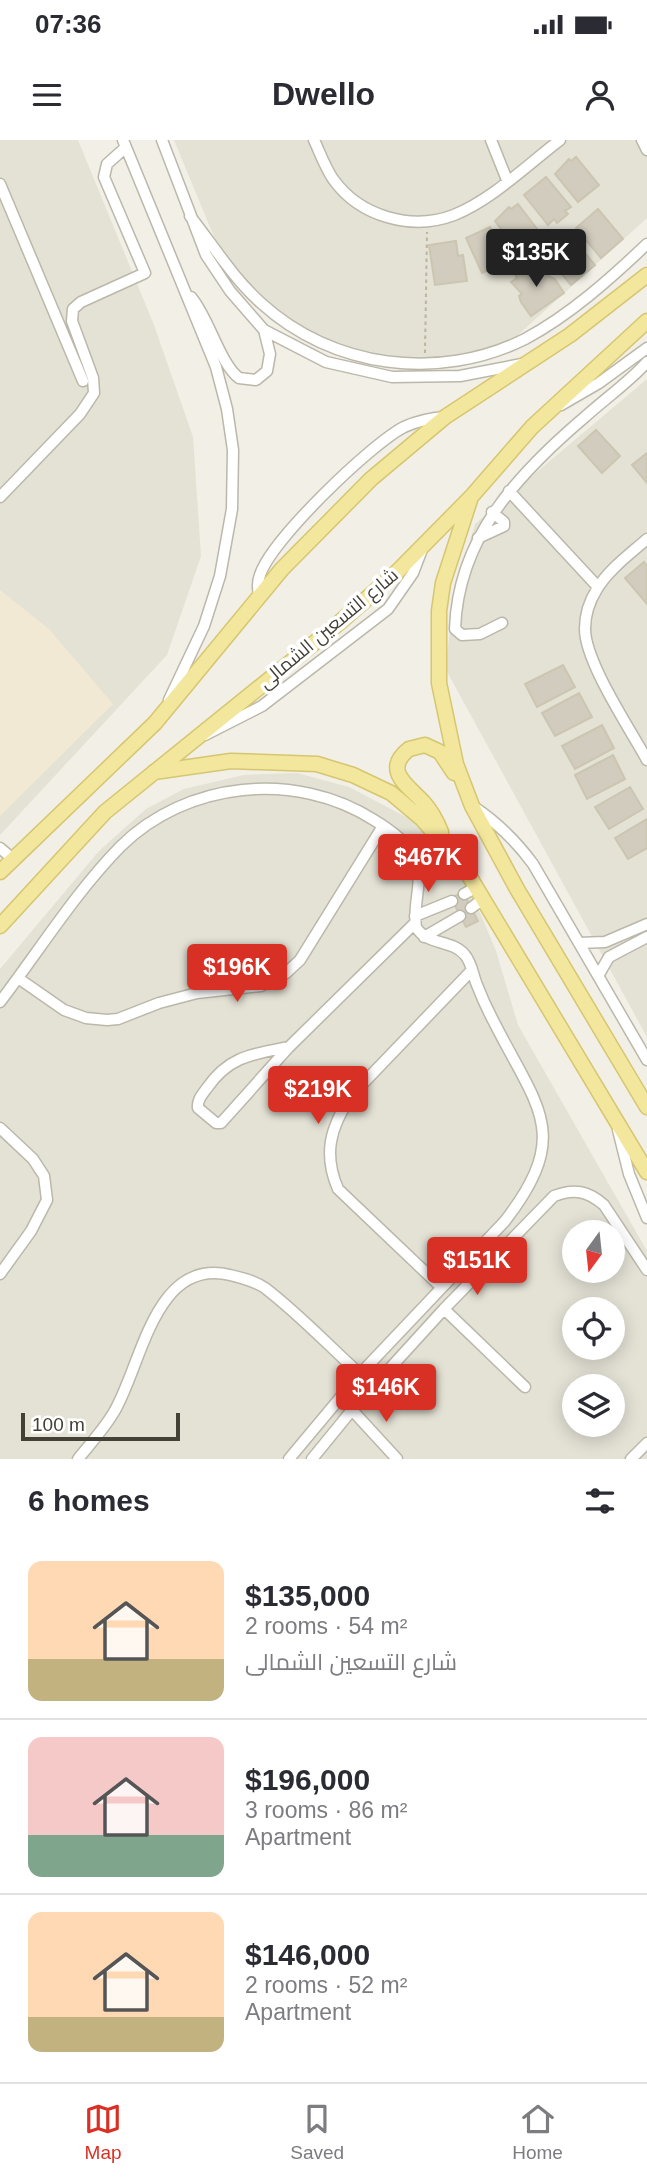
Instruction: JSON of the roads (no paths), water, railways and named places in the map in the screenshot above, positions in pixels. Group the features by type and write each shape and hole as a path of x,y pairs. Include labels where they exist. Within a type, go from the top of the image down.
{"main road":[{"path":"0,872 163,713 259,596 313,536 371,479 446,417 599,315 647,275"},
{"name":"شارع التسعين الشمالى","path":"0,926 88,828 192,739 339,623 423,547 549,411 647,321"},
{"path":"471,497 443,583 438,630 439,683 445,721 463,785 534,920 647,1107"},
{"path":"463,785 440,752 430,746 414,746 401,757 398,768 400,779 432,814 444,843 474,897 647,1172"},
{"path":"153,772 231,761 317,764 353,775 391,793 422,819 444,843"}],"street":[{"path":"162,140 197,239 218,275 264,330 326,362 392,377 460,376 528,362"},
{"path":"314,140 334,180 350,197 369,210 390,218 427,221 456,214 560,140"},
{"path":"491,140 507,180"},
{"path":"642,140 647,150"},
{"path":"0,497 80,414 94,393 93,378 72,321 73,309 78,304 145,273 104,177 107,164 125,144 222,388 231,430 234,489 230,528 210,610 163,713"},
{"path":"0,184 83,381"},
{"path":"190,216 247,289 292,327 326,345 363,357 425,364 475,357 526,338 581,302 647,244"},
{"path":"184,290 202,311 231,370 239,378 256,380 267,371 270,354 264,330"},
{"path":"549,411 589,390 647,348"},
{"path":"502,623 476,635 462,635 455,629 464,577 478,538 492,512 542,454 647,362"},
{"path":"259,596 257,586 263,567 296,525 347,472 405,427 446,417"},
{"path":"509,491 598,587"},
{"path":"478,538 505,526 492,512"},
{"path":"647,539 614,568 598,587 588,606 585,630 589,653 647,760"},
{"path":"192,739 222,728 262,706 360,633 398,598 413,573 423,547"},
{"path":"0,1002 80,895 121,846 168,811 218,793 278,788 319,794 353,806 383,826 411,851 420,875 415,919 425,937 460,951 472,970 494,1023 536,1100 543,1126 543,1151 537,1173 505,1222 360,1374 289,1459"},
{"path":"472,806 515,840 533,864 647,1060"},
{"path":"18,978 64,1010 86,1018 107,1020 118,1019 178,998 269,983 300,960 383,826"},
{"path":"0,848 13,859"},
{"path":"289,1047 232,1062 216,1074 198,1101 198,1108 216,1123 221,1123 289,1047 415,919 452,901"},
{"path":"425,937 460,916"},
{"path":"579,943 605,942 647,923"},
{"path":"598,976 609,957 647,937"},
{"path":"441,1287 338,1189 330,1170 330,1143 338,1115 351,1096 472,970"},
{"path":"615,1118 629,1174 647,1218"},
{"path":"0,1128 33,1160 44,1176 47,1200 31,1231 0,1274"},
{"path":"312,1459 352,1410 545,1203 565,1192 587,1193 604,1205 647,1270"},
{"path":"78,1459 114,1412 166,1297 182,1283 197,1275 218,1272 263,1287 360,1374"},
{"path":"444,1309 525,1387"},
{"path":"352,1410 397,1459"},
{"path":"631,1459 647,1443"}]}
